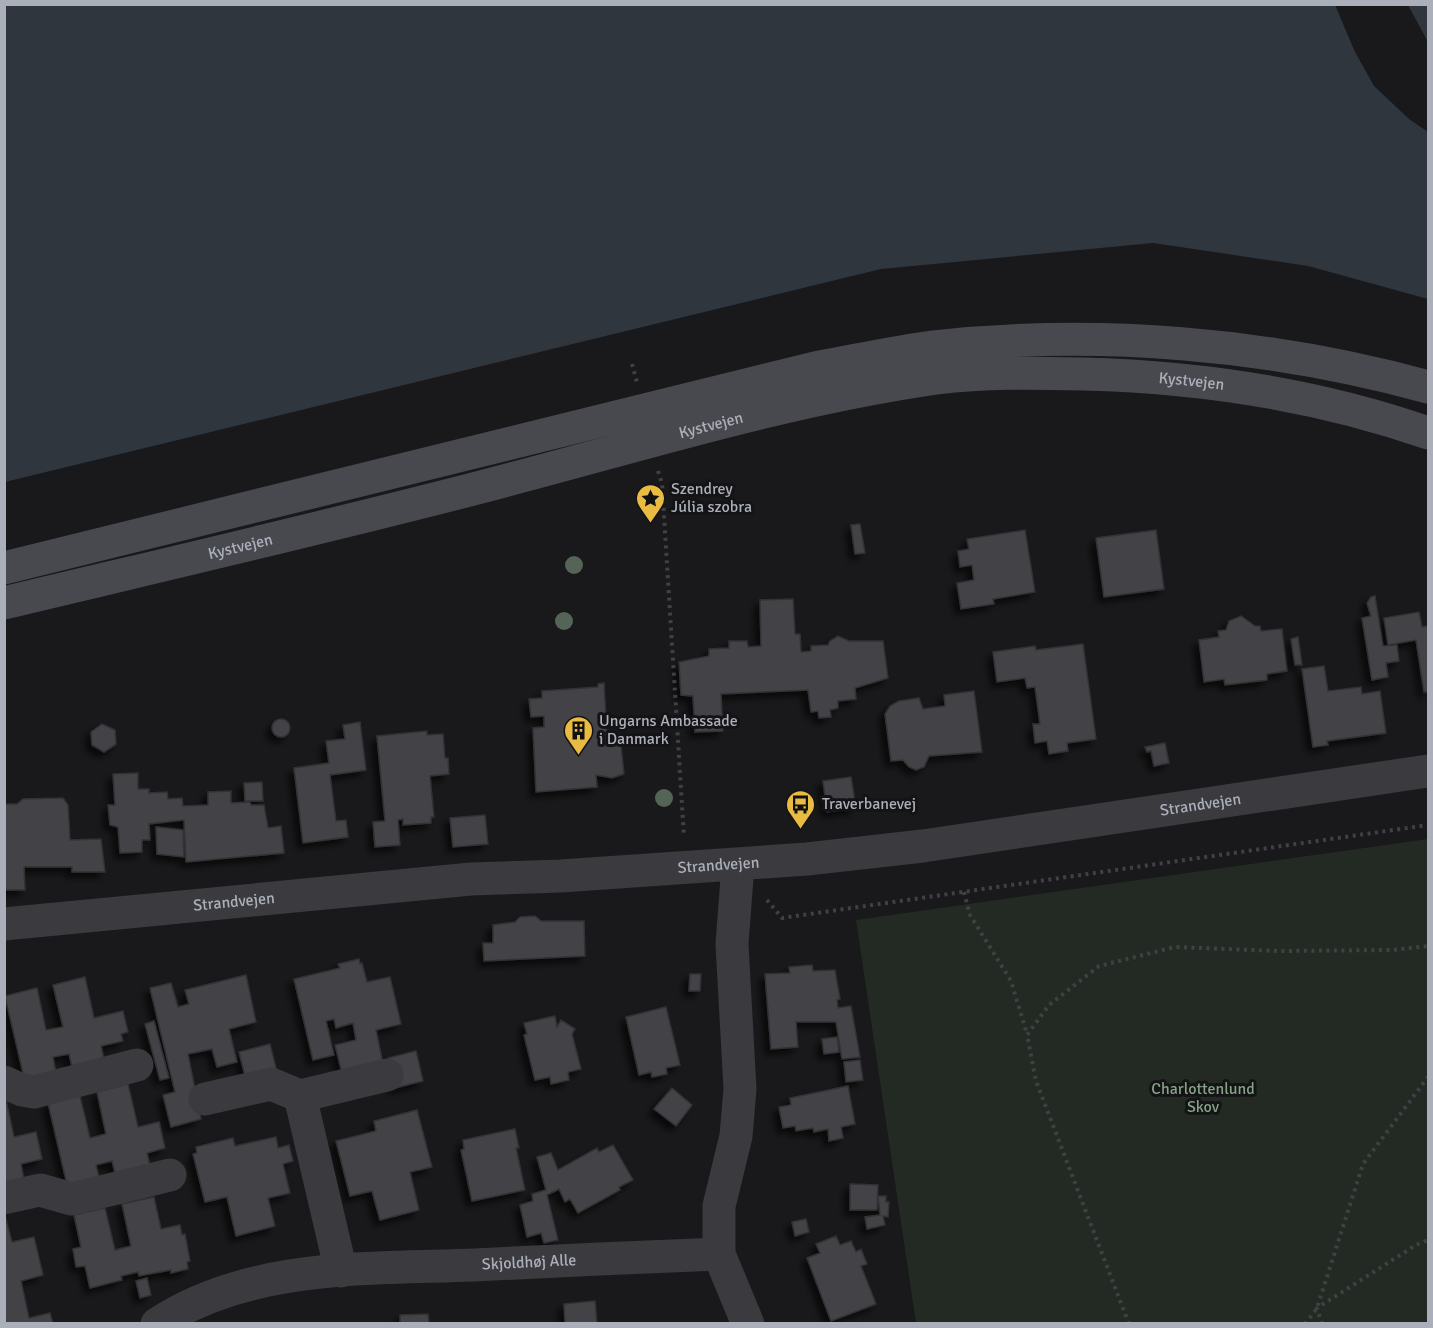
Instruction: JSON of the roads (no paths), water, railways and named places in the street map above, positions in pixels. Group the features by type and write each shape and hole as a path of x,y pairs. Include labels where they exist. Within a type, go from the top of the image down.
{"main road":[{"name":"Kystvejen","path":"4,603 458,493 815,368 932,347 1078,340 1150,341 1252,351 1428,387"},
{"name":"Kystvejen","path":"4,568 648,427 941,378 1037,373 1179,378 1250,387 1322,403 1428,433"}],"street":[{"name":"Strandvejen","path":"4,924 471,879 738,865 923,846 1428,771"},
{"path":"738,865 732,944 740,1089 736,1136 719,1206 719,1254 748,1323"},
{"path":"4,1082 22,1090 34,1092 137,1065"},
{"path":"205,1099 271,1084 300,1096 387,1075"},
{"path":"300,1096 341,1271"},
{"path":"4,1198 40,1190 72,1199 170,1175"},
{"name":"Skjoldhøj Alle","path":"157,1323 177,1311 256,1282 341,1271 719,1254"}],"place":[{"name":"Szendrey Júlia szobra","path":"650,524"},
{"name":"Ungarns Ambassade i Danmark","path":"578,756"},
{"name":"Traverbanevej","path":"801,830"}],"park label":[{"name":"Charlottenlund Skov","path":"1203,1098"}]}
